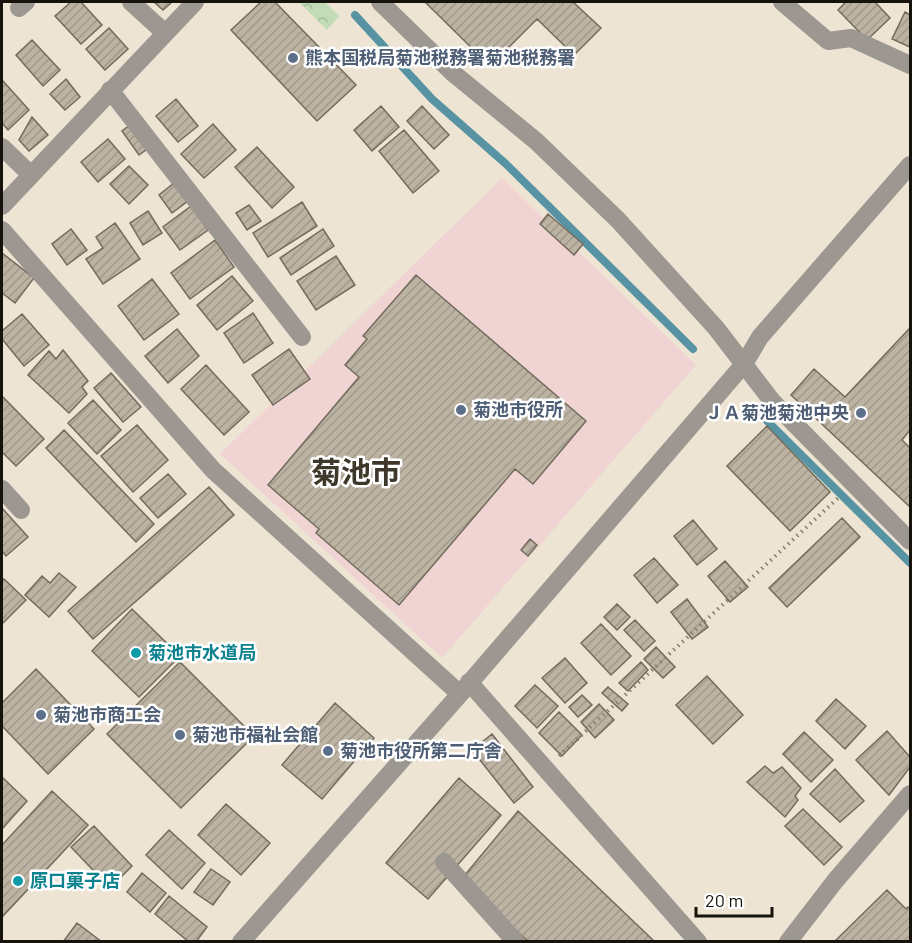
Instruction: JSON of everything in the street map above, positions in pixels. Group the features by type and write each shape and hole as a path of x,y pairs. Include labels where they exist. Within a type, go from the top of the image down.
{"street":[{"path":"131,2 164,32"},
{"path":"2,206 164,32 195,2"},
{"path":"380,2 453,73 537,141 618,220 716,328 772,401 910,541"},
{"path":"782,2 828,41 851,38 910,65"},
{"path":"110,90 303,337"},
{"path":"2,147 31,175"},
{"path":"240,942 465,688 744,364 760,337 910,165"},
{"path":"2,230 213,470 465,688 546,768 698,942"},
{"path":"2,489 21,510"},
{"path":"788,942 910,794"},
{"path":"444,862 516,942"}],"path":[{"path":"546,768 854,484"}],"shaded area":[{"name":"菊池市役所","path":"502,178 696,365 442,658 220,454"}],"green space":[{"path":"299,2 325,2 339,16 327,30"}],"building":[{"path":"71,2 81,2 102,25 81,44 55,16"},
{"path":"154,2 172,2 163,10"},
{"name":"熊本国税局菊池税務署菊池税務署","path":"261,2 275,2 356,85 317,121 231,30"},
{"path":"425,2 573,2 601,28 574,55 537,19 490,66"},
{"path":"846,2 875,2 890,18 867,40 838,10"},
{"path":"905,12 910,15 910,47 892,39"},
{"path":"109,28 128,49 105,70 86,49"},
{"path":"32,40 60,70 43,86 16,55"},
{"path":"66,79 80,97 65,110 50,94"},
{"path":"3,81 29,110 8,130 2,123"},
{"path":"176,99 198,126 178,142 156,116"},
{"path":"381,106 399,127 372,151 354,130"},
{"path":"422,106 449,135 434,149 407,121"},
{"path":"32,117 48,135 29,151 19,140"},
{"path":"141,117 158,141 139,155 122,131"},
{"path":"213,124 236,150 204,178 181,154"},
{"path":"404,130 439,171 413,193 379,151"},
{"path":"108,139 125,159 98,182 81,162"},
{"path":"257,147 294,187 272,208 235,167"},
{"path":"129,166 148,185 129,204 110,184"},
{"path":"174,183 188,201 172,213 159,195"},
{"path":"302,202 317,226 268,257 253,233"},
{"path":"249,205 261,221 247,230 236,213"},
{"path":"191,206 208,230 180,250 163,227"},
{"path":"148,211 162,233 143,245 130,223"},
{"path":"548,214 583,244 574,255 540,224"},
{"path":"115,223 140,259 103,284 86,259 103,248 96,237"},
{"path":"71,229 87,250 67,265 52,244"},
{"path":"323,229 334,246 291,275 280,258"},
{"path":"215,240 234,267 190,299 171,273"},
{"path":"2,253 34,278 15,303 2,293"},
{"path":"336,256 355,285 316,310 297,281"},
{"name":"菊池市役所","path":"416,275 586,421 533,484 515,469 399,605 316,533 319,529 268,485 359,377 345,365 367,339 363,336"},
{"path":"232,276 253,301 217,330 197,305"},
{"path":"152,279 179,314 144,340 118,306"},
{"path":"253,313 273,343 244,363 224,333"},
{"path":"22,314 49,345 24,366 2,339 2,331"},
{"name":"ＪＡ菊池菊池中央","path":"910,328 910,430 902,440 910,448 910,507 791,395 814,369 845,397"},
{"path":"177,329 199,356 168,383 145,356"},
{"path":"289,349 310,379 273,405 252,375"},
{"path":"63,350 88,381 82,387 87,394 69,413 28,375 49,351 56,359"},
{"path":"206,365 249,412 224,435 181,389"},
{"path":"111,373 141,407 123,422 94,388"},
{"path":"2,396 44,439 16,466 2,452"},
{"path":"93,400 121,430 97,454 68,423"},
{"path":"137,425 168,460 133,492 101,456"},
{"path":"767,426 830,492 790,531 727,466"},
{"path":"64,430 154,524 136,542 46,448"},
{"path":"168,474 186,494 158,518 140,498"},
{"path":"209,487 234,515 93,639 68,611"},
{"path":"2,508 28,537 6,556 2,551"},
{"path":"842,518 860,537 787,607 769,588"},
{"path":"693,520 717,549 697,565 674,536"},
{"path":"530,539 537,545 528,556 521,550"},
{"path":"654,558 678,585 657,603 634,575"},
{"path":"725,561 748,587 730,602 708,576"},
{"path":"59,573 76,587 49,617 25,595 42,576 50,583"},
{"path":"4,579 26,600 2,624 2,581"},
{"path":"687,599 708,627 692,639 671,612"},
{"path":"617,604 630,617 617,630 604,617"},
{"name":"菊池市水道局","path":"132,609 180,656 139,697 92,651"},
{"path":"635,620 655,641 644,651 624,630"},
{"path":"601,624 631,656 611,675 581,643"},
{"path":"656,647 675,667 663,678 644,659"},
{"path":"565,658 587,683 565,703 542,678"},
{"name":"菊池市福祉会館","path":"180,662 254,736 181,808 107,734"},
{"path":"641,662 648,670 628,691 619,683"},
{"name":"菊池市商工会","path":"36,669 94,729 48,774 2,726 2,703"},
{"path":"707,676 743,715 713,744 676,705"},
{"path":"535,685 558,706 537,728 515,706"},
{"path":"608,687 628,704 622,711 602,693"},
{"path":"582,695 592,705 578,717 569,707"},
{"path":"836,699 866,726 845,749 816,721"},
{"name":"菊池市役所第二庁舎","path":"335,703 374,738 322,799 282,765"},
{"path":"599,704 614,720 595,738 581,722"},
{"path":"559,712 582,735 562,756 539,733"},
{"path":"887,731 910,757 910,767 889,795 856,760"},
{"path":"804,732 833,760 811,782 783,754"},
{"path":"492,734 533,787 514,803 472,750"},
{"path":"765,766 773,773 782,767 801,788 795,796 798,800 785,817 747,782"},
{"path":"835,769 864,801 840,822 810,794"},
{"path":"2,777 27,801 2,829"},
{"path":"459,778 501,815 428,899 386,863"},
{"name":"原口菓子店","path":"52,791 88,825 2,917 2,845"},
{"path":"226,804 270,843 241,875 198,835"},
{"path":"803,809 842,847 824,865 785,826"},
{"path":"518,811 655,942 529,942 460,881"},
{"path":"94,826 132,866 110,888 71,847"},
{"path":"169,830 205,863 182,889 146,855"},
{"path":"211,869 230,882 213,905 194,892"},
{"path":"142,873 166,893 150,912 127,892"},
{"path":"887,890 906,909 908,907 910,909 910,942 834,942"},
{"path":"169,896 207,927 196,942 189,942 155,914"},
{"path":"77,923 102,942 63,942"}],"waterway":[{"path":"355,15 432,99 506,164 693,349"},
{"path":"757,411 910,563"}],"place":[{"name":"熊本国税局菊池税務署菊池税務署","path":"293,58"},
{"name":"菊池市役所","path":"461,410"},
{"name":"ＪＡ菊池菊池中央","path":"861,413"},
{"name":"菊池市水道局","path":"136,653"},
{"name":"菊池市商工会","path":"41,715"},
{"name":"菊池市福祉会館","path":"180,735"},
{"name":"菊池市役所第二庁舎","path":"328,751"},
{"name":"原口菓子店","path":"18,881"}],"district":[{"name":"菊池市","path":"356,473"}]}
